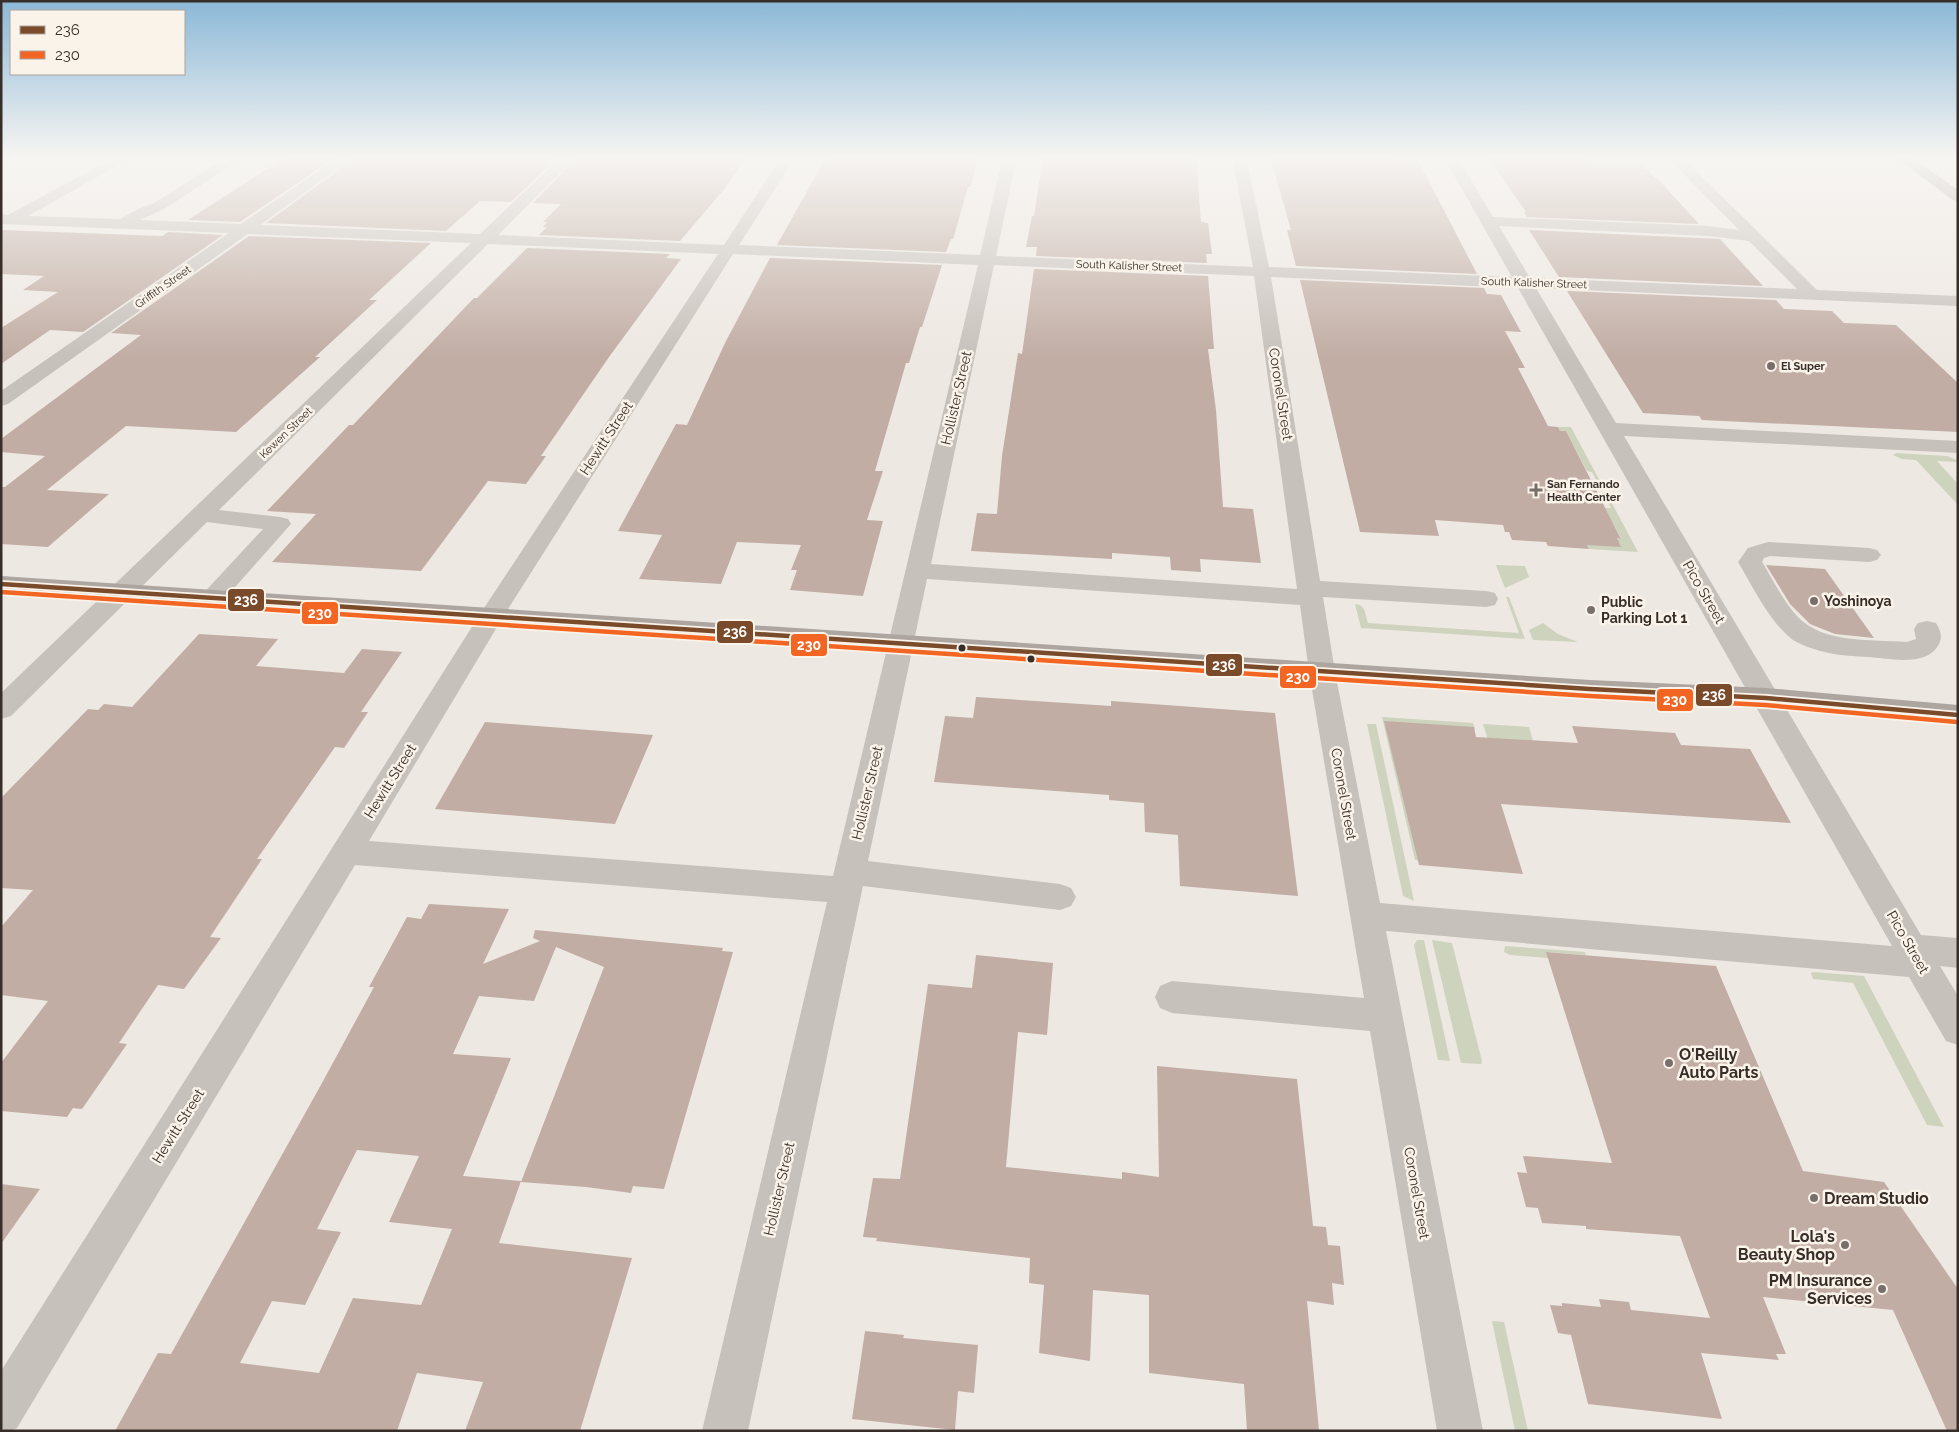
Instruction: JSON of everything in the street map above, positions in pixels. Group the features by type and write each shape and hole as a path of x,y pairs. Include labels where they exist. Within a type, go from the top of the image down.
{"main road":[{"path":"1,584 1322,672 1766,698 1958,715"}],"street":[{"name":"South Kalisher Street","path":"77,223 1958,301"},
{"name":"Griffith Street","path":"1,400 254,223"},
{"name":"Kewen Street","path":"1,709 501,223"},
{"name":"Hewitt Street","path":"1,1412 491,617 744,223"},
{"name":"Hollister Street","path":"725,1431 995,223"},
{"name":"Coronel Street","path":"1252,223 1262,272 1322,672 1460,1431"},
{"name":"Pico Street","path":"1489,223 1958,1029"},
{"path":"1534,223 1588,225 1598,235 1602,236 1642,238 1646,236 1638,227 1708,231 1753,237"},
{"path":"1739,223 1811,294"},
{"path":"1609,429 1958,446"},
{"path":"201,514 280,524 211,598"},
{"path":"1869,556 1768,550 1756,553 1750,562 1788,622 1796,630 1815,640 1839,646 1914,650 1927,643 1929,637 1928,629"},
{"path":"917,571 1311,593 1486,599"},
{"path":"347,852 848,881 1060,897"},
{"path":"1366,916 1916,956 1958,953"},
{"path":"1172,997 1384,1016"}],"green space":[{"path":"1558,427 1571,427 1602,485 1599,485 1592,472 1587,471 1566,431 1560,431"},
{"path":"1896,453 1947,456 1957,460 1958,462 1937,461 1958,484 1958,505 1916,460 1902,459 1893,455"},
{"path":"1603,494 1607,494 1638,552 1589,549 1587,545 1621,538 1605,508 1611,508"},
{"path":"1496,565 1525,566 1529,577 1505,588"},
{"path":"1506,597 1509,597 1525,639 1361,628 1355,604 1363,608 1368,623 1519,633"},
{"path":"1543,623 1558,634 1578,642 1533,640 1529,630"},
{"path":"1382,717 1473,723 1475,729 1438,727 1421,861 1415,860"},
{"path":"1367,724 1376,724 1414,901 1403,896"},
{"path":"1483,724 1529,727 1534,744 1488,740"},
{"path":"1417,940 1424,940 1450,1061 1438,1060 1414,945"},
{"path":"1432,940 1452,943 1482,1061 1481,1064 1461,1063"},
{"path":"1505,946 1585,952 1586,955 1547,952 1548,958 1510,955 1504,952"},
{"path":"1811,973 1864,976 1944,1127 1927,1125 1853,983 1813,979"},
{"path":"1492,1321 1504,1322 1528,1431 1515,1431"}],"building":[{"path":"266,223 455,223 446,231"},
{"path":"546,223 695,223 680,241 539,235 547,227 543,227"},
{"path":"789,223 958,223 953,239 951,239 946,252 777,245"},
{"path":"1031,223 1207,223 1212,254 1206,254 1207,263 1036,256 1037,247 1026,247"},
{"path":"1289,223 1451,223 1477,274 1296,266 1287,230 1291,230"},
{"path":"1670,223 1698,223 1699,224"},
{"path":"1,230 162,236 168,232 223,235 83,332 50,330 1,364 1,328 58,292 23,290 44,276 1,274"},
{"path":"1529,230 1720,239 1763,286 1559,277"},
{"path":"249,236 431,243 369,300 377,300 315,357 320,357 236,432 126,426 47,490 109,494 48,547 1,544 1,487 5,487 45,456 1,452 1,439 141,335 111,333"},
{"path":"527,248 670,254 666,258 681,259 609,357 541,456 546,456 526,484 488,481 421,571 272,562 316,514 267,511 349,425 353,425 474,298 477,298"},
{"path":"770,258 942,265 909,363 906,363 875,471 883,471 867,520 883,521 863,596 790,590 797,570 791,570 801,545 737,542 721,584 639,579 662,535 618,531 676,424 687,425 726,341"},
{"path":"1034,269 1208,276 1214,349 1208,349 1216,410 1223,507 1253,509 1261,563 1200,559 1201,572 1171,570 1170,557 1112,553 1112,559 971,551 977,513 997,514 1002,456 1018,353 1022,354"},
{"path":"1300,280 1484,288 1487,294 1501,295 1521,332 1505,331 1525,368 1518,368 1548,426 1558,427 1560,431 1566,431 1621,539 1617,538 1621,547 1587,545 1589,549 1548,546 1546,542 1512,540 1509,532 1505,532 1503,525 1435,520 1439,536 1360,532"},
{"path":"1567,291 1776,300 1784,309 1832,311 1844,323 1896,325 1958,383 1958,432 1702,420 1699,416 1643,413"},
{"name":"Yoshinoya","path":"1766,565 1825,569 1874,638 1835,634 1810,624 1790,604"},
{"path":"199,634 278,639 256,666 344,673 362,649 402,652 361,712 368,712 344,748 335,747 257,859 262,859 210,937 221,938 184,989 158,985 119,1043 127,1044 82,1109 73,1108 67,1117 1,1111 1,1063 48,1001 1,995 1,927 33,890 1,888 1,798 88,709 98,710 104,704 132,707"},
{"path":"976,697 1111,706 1111,701 1275,713 1298,896 1180,886 1178,835 1145,832 1144,803 1109,800 1109,795 934,782 945,716 973,718"},
{"path":"1384,721 1474,727 1476,737 1578,743 1572,726 1675,733 1681,745 1750,749 1791,823 1501,804 1523,874 1419,865"},
{"path":"485,722 653,735 615,824 435,809"},
{"path":"429,904 509,909 483,964 540,941 533,938 535,930 723,948 722,951 733,952 664,1189 633,1186 631,1193 521,1182 604,967 556,947 534,1001 479,996 453,1054 511,1058 463,1176 521,1181 499,1243 632,1258 580,1431 465,1431 483,1382 417,1373 397,1431 115,1431 158,1353 171,1354 374,987 369,987 407,917 421,919","holes":["357,1150 419,1156 389,1222 452,1229 421,1305 353,1298 319,1373 240,1363 272,1301 305,1305 341,1232 317,1229"]},
{"path":"1546,952 1716,966 1803,1171 1884,1182 1958,1289 1958,1431 1947,1431 1893,1310 1763,1297 1786,1354 1776,1354 1779,1360 1701,1353 1722,1419 1588,1404 1571,1335 1558,1333 1550,1305 1562,1306 1562,1303 1601,1307 1599,1299 1629,1302 1631,1310 1710,1318 1680,1236 1586,1229 1586,1226 1542,1223 1538,1208 1526,1207 1517,1172 1527,1173 1523,1156 1612,1163"},
{"path":"976,955 1053,963 1047,1035 1018,1032 1006,1167 1122,1179 1122,1172 1159,1177 1157,1066 1297,1079 1313,1226 1326,1227 1328,1245 1340,1246 1344,1285 1332,1283 1334,1305 1307,1301 1319,1431 1247,1431 1244,1384 1149,1373 1149,1295 1093,1290 1090,1361 1039,1353 1044,1285 1029,1283 1030,1258 876,1241 877,1238 863,1237 873,1178 900,1179 928,984 972,988"},
{"path":"1,1184 40,1189 1,1244"},
{"path":"865,1331 904,1335 903,1338 978,1345 974,1393 958,1391 955,1430 852,1419"}],"transit line":[{"name":"236","path":"1,584 1590,689 1766,698 1958,715"},
{"name":"230","path":"1,592 1590,696 1765,705 1957,722"}],"place":[{"name":"El Super","path":"1771,366"},
{"name":"San Fernando Health Center","path":"1536,490"},
{"name":"Yoshinoya","path":"1814,601"},
{"name":"Public Parking Lot 1","path":"1591,610"},
{"name":"O'Reilly Auto Parts","path":"1669,1063"},
{"name":"Dream Studio","path":"1814,1198"},
{"name":"Lola's Beauty Shop","path":"1845,1245"},
{"name":"PM Insurance Services","path":"1882,1289"}]}
